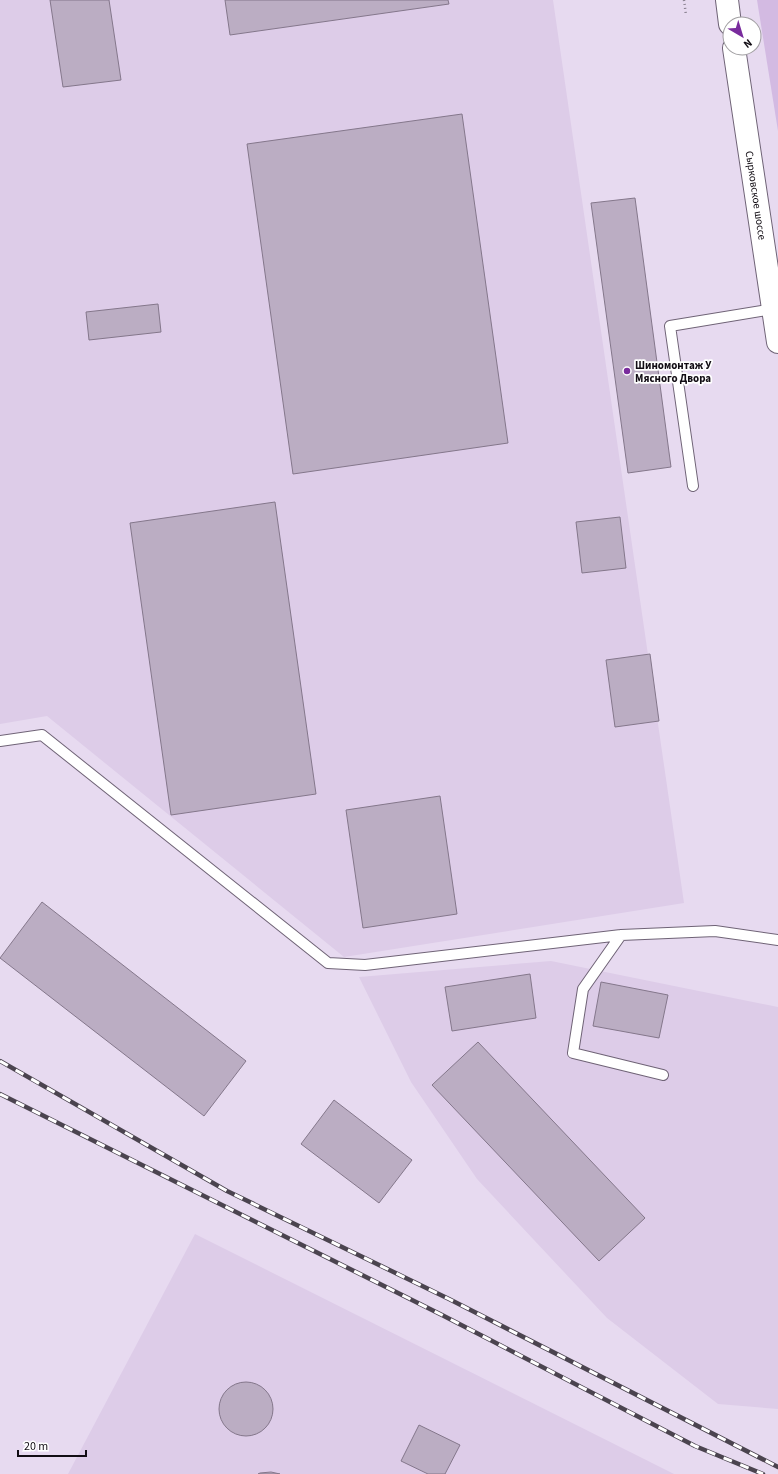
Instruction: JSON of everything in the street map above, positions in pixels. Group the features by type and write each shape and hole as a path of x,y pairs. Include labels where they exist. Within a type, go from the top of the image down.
{"main road":[{"path":"727,0 729,16"},
{"name":"Сырковское шоссе","path":"735,56 778,342"}],"lane":[{"path":"692,486 670,326 773,309"},
{"path":"0,741 42,735 328,963 365,965 620,935 715,931 778,940"},
{"path":"620,935 583,990 573,1053 663,1075"}],"path":[{"path":"684,0 686,15"}],"shaded area":[{"path":"0,0 553,0 684,903 344,957 47,716 0,724"},
{"path":"757,0 778,0 778,131 762,31 762,16 760,16"},
{"path":"551,961 778,1007 778,1409 718,1404 607,1318 477,1179 411,1082 359,977"},
{"path":"195,1234 674,1474 68,1474"}],"building":[{"path":"50,0 109,0 121,80 63,87"},
{"path":"225,0 448,0 449,4 230,35"},
{"path":"462,114 508,443 293,474 247,144"},
{"path":"635,198 671,467 628,473 591,203"},
{"path":"158,304 161,332 89,340 86,312"},
{"path":"275,502 316,794 171,815 130,523"},
{"path":"620,517 626,568 582,573 576,522"},
{"path":"650,654 659,721 615,727 606,660"},
{"path":"440,796 457,914 363,928 346,810"},
{"path":"42,902 246,1061 204,1116 0,958"},
{"path":"530,974 536,1018 452,1031 445,987"},
{"path":"601,982 668,995 659,1038 593,1026"},
{"path":"478,1042 645,1218 599,1261 432,1085"},
{"path":"334,1100 412,1160 379,1203 301,1144"},
{"path":"246,1382 256,1384 265,1390 271,1399 273,1409 271,1419 265,1428 256,1434 246,1436 236,1434 227,1428 221,1419 219,1409 221,1399 227,1390 236,1384"},
{"path":"419,1425 460,1445 445,1474 428,1474 401,1461"},
{"path":"271,1472 280,1474 258,1474 260,1473"}],"railway":[{"path":"0,1061 227,1191 449,1299 778,1467"},
{"path":"0,1094 442,1315 695,1446 763,1474"}],"place":[{"name":"Шиномонтаж У Мясного Двора","path":"627,371"}]}
